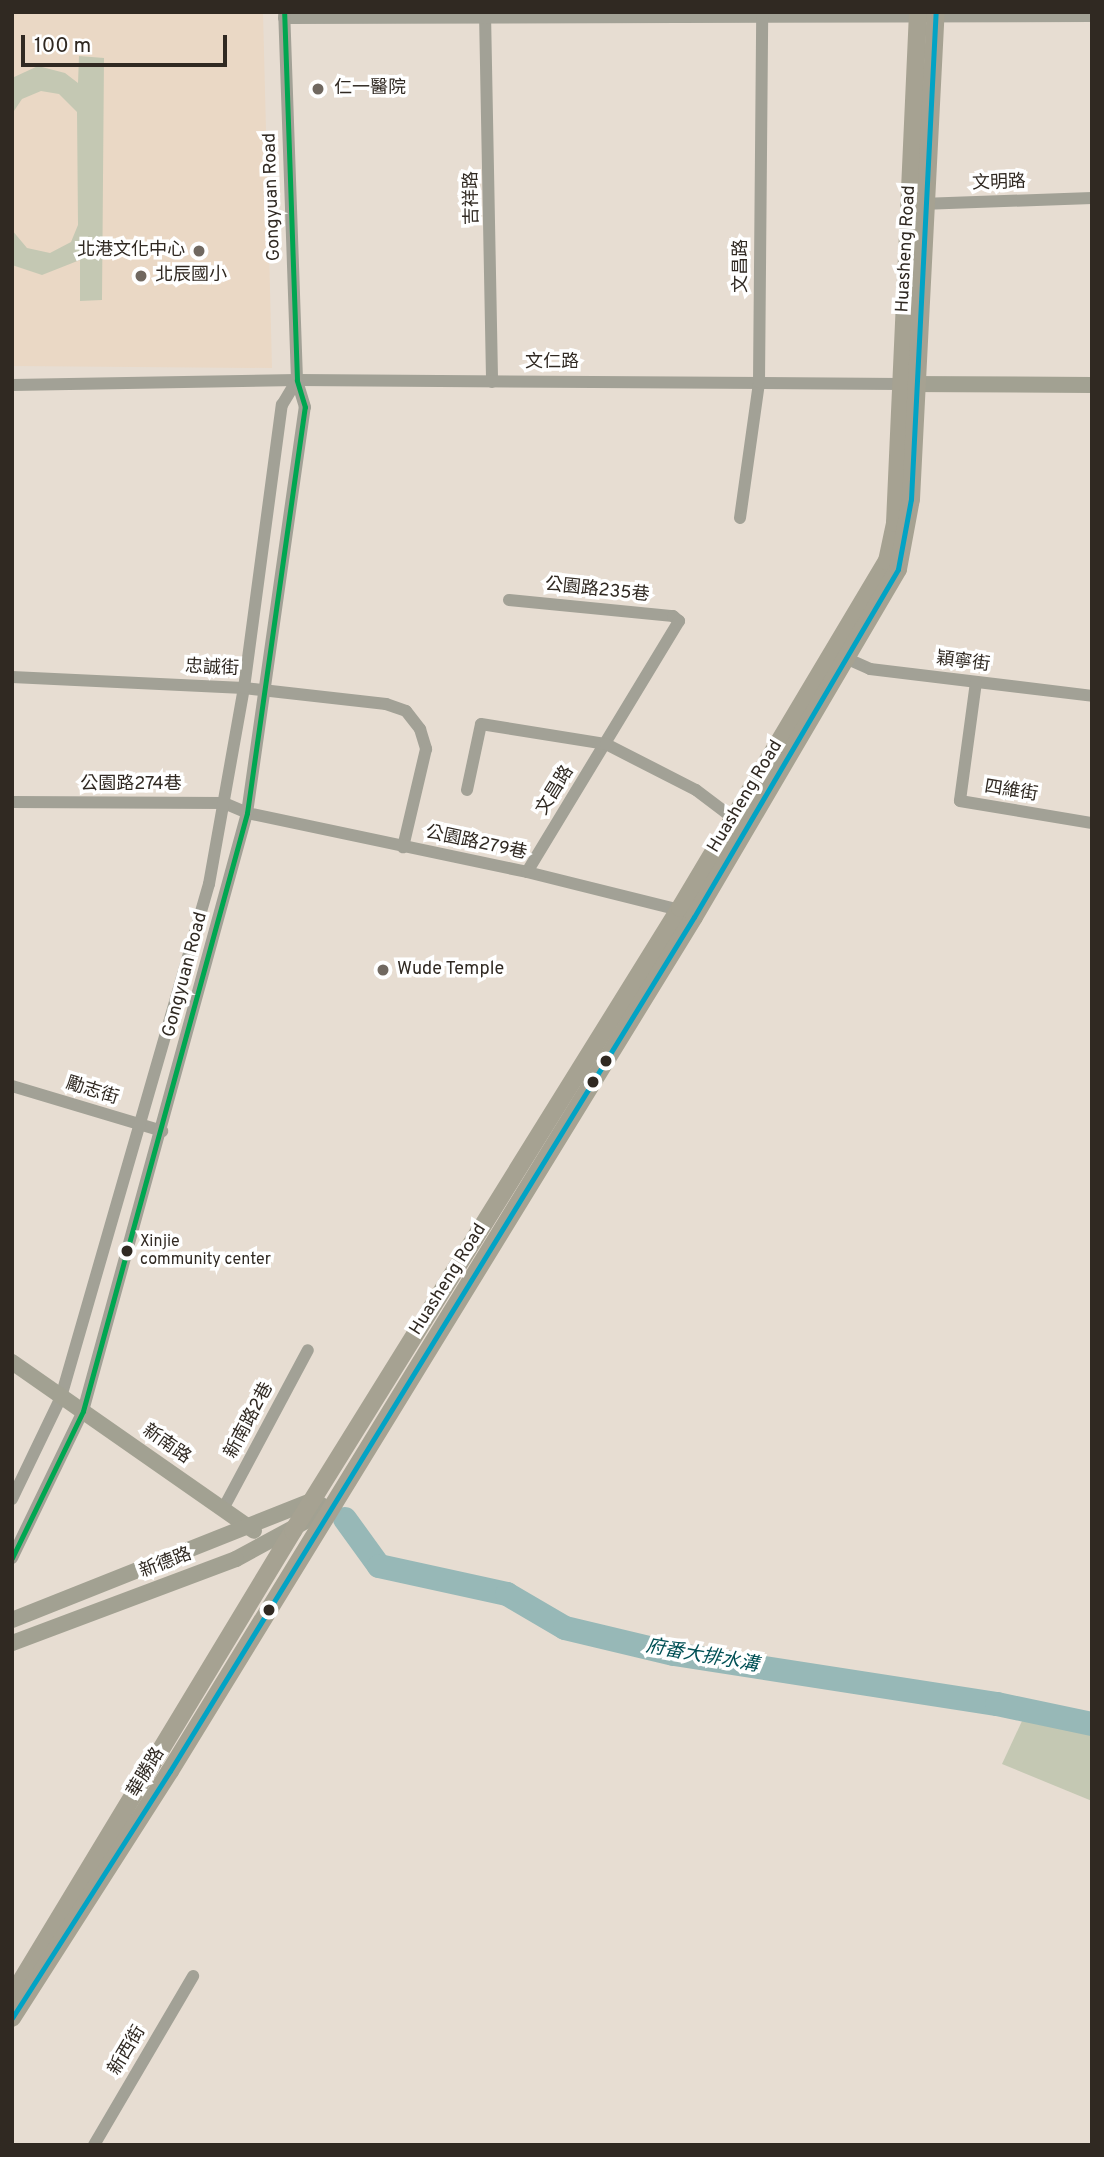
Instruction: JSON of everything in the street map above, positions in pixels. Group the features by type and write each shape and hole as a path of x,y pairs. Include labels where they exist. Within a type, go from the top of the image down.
{"main road":[{"name":"Huasheng Road","path":"909,385 908,204 927,13"},
{"name":"Huasheng Road","path":"283,1550 328,1510 840,656 887,561 895,523 929,204 927,13"},
{"name":"文仁路","path":"909,385 1092,385"},
{"name":"Huasheng Road","path":"283,1550 687,913 733,818 840,656"},
{"name":"新南路","path":"12,1362 283,1550"},
{"path":"293,1531 328,1510 313,1500"},
{"name":"新德路","path":"12,1620 249,1528 313,1500"},
{"name":"新德路","path":"12,1643 236,1559 283,1550"},
{"name":"華勝路","path":"12,1996 283,1550"},
{"name":"華勝路","path":"12,2018 283,1550"}],"street":[{"path":"284,15 927,13 1092,16"},
{"name":"文昌路","path":"740,518 759,382 762,14"},
{"name":"Gongyuan Road","path":"12,1558 83,1411 162,1131 247,813 306,407 297,380 284,15"},
{"name":"吉祥路","path":"485,15 492,382"},
{"name":"文明路","path":"908,204 1092,198"},
{"name":"文仁路","path":"12,385 297,380 909,385"},
{"name":"Gongyuan Road","path":"12,1499 61,1396 209,884 244,688 282,405 297,380"},
{"name":"公園路235巷","path":"509,600 673,616 679,621"},
{"name":"文昌路","path":"527,872 679,621"},
{"name":"穎寧街","path":"840,656 870,669 1092,696"},
{"name":"忠誠街","path":"12,677 244,688 386,704 406,711 421,729 426,749 403,846"},
{"name":"四維街","path":"976,682 960,801 1092,823"},
{"path":"467,789 481,724 606,744 696,790 733,818"},
{"name":"公園路274巷","path":"12,802 224,803 247,813"},
{"name":"公園路279巷","path":"247,813 527,872 687,913"},
{"name":"勵志街","path":"12,1086 162,1131"},
{"name":"新南路2巷","path":"223,1509 308,1350"},
{"name":"新西街","path":"94,2145 193,1976"}],"shaded area":[{"name":"北辰國小","path":"12,12 263,12 272,368 12,366"}],"green space":[{"path":"79,56 104,58 102,300 80,301 80,260 42,275 12,265 12,230 27,248 50,253 71,242 78,225 77,112 59,94 41,91 22,99 12,114 12,78 38,66 65,73 78,83"},
{"path":"1022,1721 1092,1731 1092,1801 1002,1764"}],"waterway":[{"name":"府番大排水溝","path":"345,1519 379,1566 507,1594 565,1628 674,1654 997,1704 1092,1724"}],"transit line":[{"path":"12,1558 83,1411 247,813 305,407 297,380 284,12"},
{"path":"12,2018 170,1771 694,917 898,569 911,499 936,12"}],"place":[{"name":"仁一醫院","path":"318,89"},
{"name":"北港文化中心","path":"199,251"},
{"name":"北辰國小","path":"141,276"},
{"name":"Wude Temple","path":"383,970"},
{"name":"Xinjie community center","path":"127,1251"}]}
